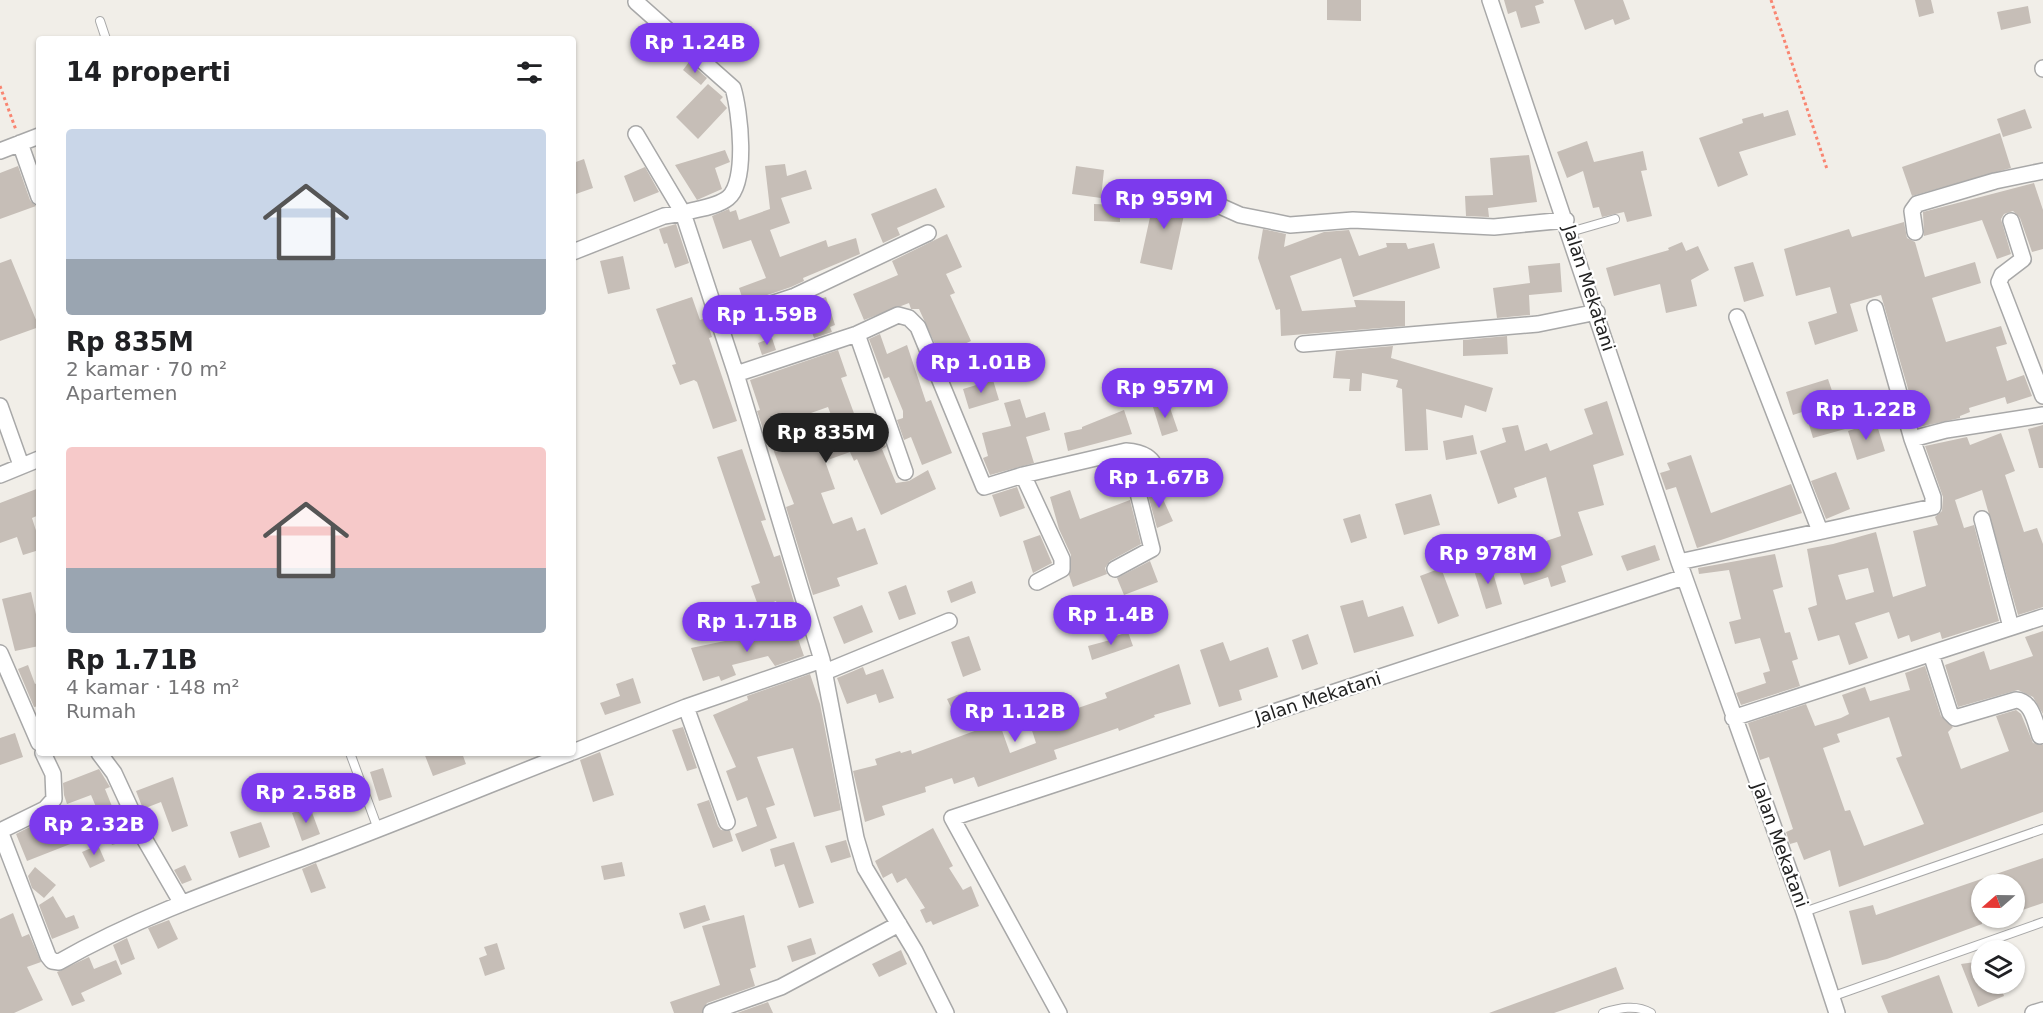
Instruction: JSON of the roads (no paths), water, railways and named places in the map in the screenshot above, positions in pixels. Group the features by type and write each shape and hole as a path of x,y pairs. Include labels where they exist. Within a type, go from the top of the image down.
{"street":[{"name":"Jalan Mekatani","path":"1490,0 1733,718 1804,912 1837,1013"},
{"path":"576,251 664,216 724,201 732,194 741,148 738,103 734,88 636,2"},
{"path":"636,134 683,213 720,321 823,666 856,838 866,868 899,924 946,1013"},
{"path":"0,151 36,137"},
{"path":"20,143 36,188"},
{"path":"1916,232 1912,211 1917,204 1995,181 2043,171"},
{"path":"1193,194 1240,215 1290,225 1353,220 1494,227 1568,226"},
{"path":"2011,221 2023,259 2002,275 1999,282 2043,396"},
{"path":"720,321 795,296 928,233"},
{"path":"1682,569 1820,531 1933,507 1932,497 1912,439 1875,308"},
{"path":"1303,344 1538,324 1597,312"},
{"path":"736,374 857,334 898,315 914,321 984,487 1023,475 1126,452 1138,452 1148,457 1156,475 1143,485 1138,493 1152,549 1115,569"},
{"path":"1737,316 1820,531"},
{"path":"857,334 905,472"},
{"path":"0,406 21,465"},
{"path":"1912,439 1946,430 2043,415"},
{"path":"0,475 36,460"},
{"path":"1023,475 1062,559 1062,568 1058,573 1036,582"},
{"path":"1982,519 2011,627"},
{"name":"Jalan Mekatani","path":"1059,1013 952,818 1682,569"},
{"path":"1733,718 2043,617"},
{"path":"576,750 686,707 823,666 949,621"},
{"path":"0,653 36,736"},
{"path":"1931,654 1950,713 1955,717 2023,700 2028,705 2040,736"},
{"path":"686,707 727,822"},
{"path":"45,756 53,774 54,799 45,809 0,831 52,961 59,962 103,937 181,902 378,829 562,756"},
{"path":"101,756 124,791 145,840 181,902"},
{"path":"711,1012 781,987 899,924"},
{"path":"2033,1013 2043,1010"}],"lane":[{"path":"100,21 105,36"},
{"path":"1568,226 1615,219"},
{"path":"351,756 378,829"},
{"path":"1804,912 2043,829"},
{"path":"1831,997 2043,922"},
{"path":"1603,1013 1619,1008 1644,1009 1651,1013"}]}
